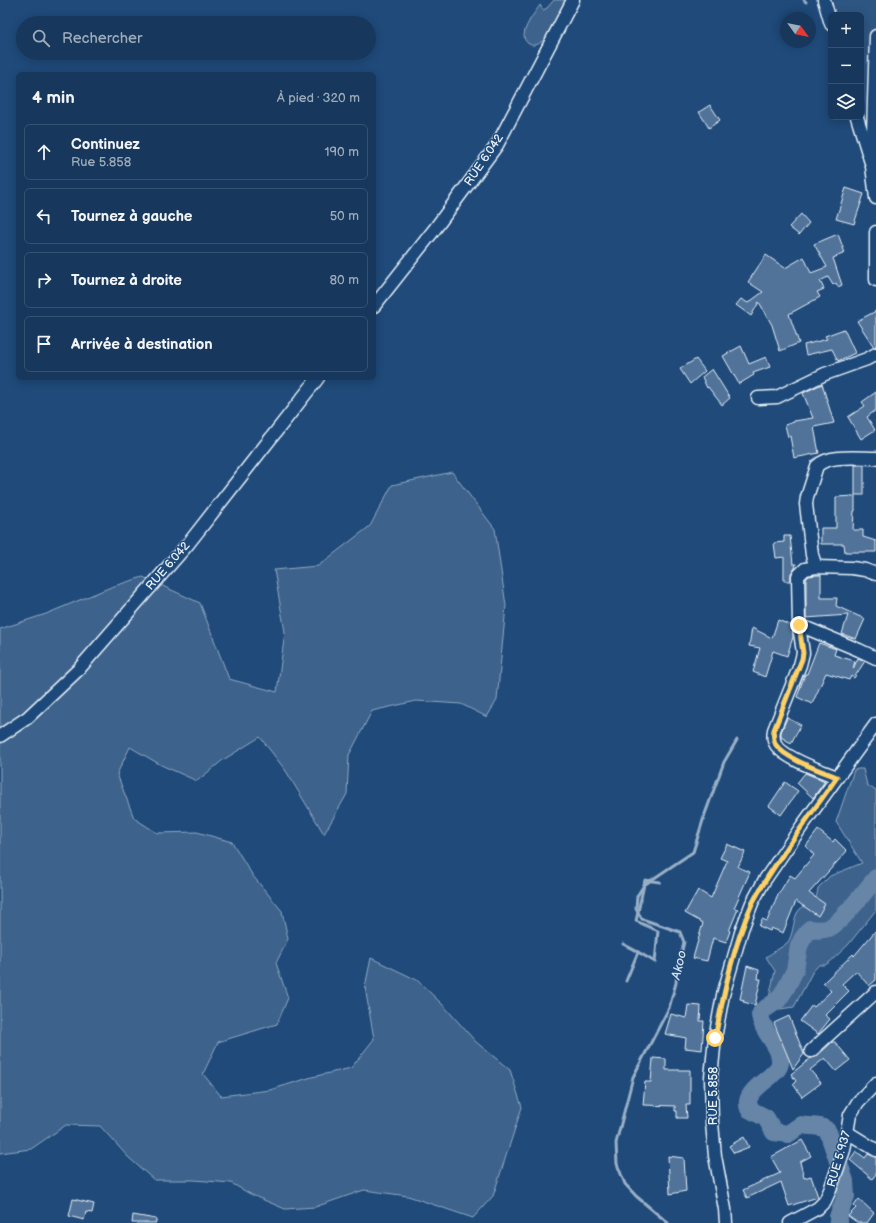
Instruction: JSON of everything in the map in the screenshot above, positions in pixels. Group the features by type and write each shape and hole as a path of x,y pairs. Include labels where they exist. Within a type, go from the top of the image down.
{"street":[{"name":"RUE 6.042","path":"376,303 434,230 497,145 573,0"},
{"path":"824,0 828,14"},
{"path":"872,166 876,36"},
{"path":"859,120 872,166 876,198"},
{"path":"876,232 876,280"},
{"path":"758,398 777,397 825,374 867,359 876,354"},
{"name":"RUE 6.042","path":"0,736 27,718 78,670 188,544 316,380"},
{"path":"816,567 812,555 806,504 817,466 819,463 828,459 876,458"},
{"path":"837,777 800,763 780,749 774,740 773,735 803,653 799,625 798,576 805,569 816,567 852,568 865,570 876,574"},
{"path":"799,625 876,658"},
{"name":"RUE 5.858","path":"726,1223 725,1209 714,1150 711,1077 715,1038 724,995 742,929 752,904 764,881 876,724"},
{"path":"811,1051 876,992"},
{"name":"RUE 5.937","path":"790,1223 818,1208 825,1201 844,1150 850,1115 858,1102 876,1083"},
{"path":"847,1132 876,1150"}],"shaded area":[{"path":"554,0 572,0 546,38 540,43 532,45 529,44 525,40 524,36 527,24 540,5 543,10 547,8"},
{"path":"833,0 876,0 876,111 867,110 864,100 864,12 836,12"},
{"path":"452,472 495,529 506,606 497,700 487,717 461,704 416,701 372,711 349,755 347,794 324,834 286,771 260,737 223,760 197,781 161,765 130,747 117,774 134,818 157,833 197,832 232,842 253,876 282,911 288,939 276,963 288,998 277,1024 218,1042 203,1074 221,1096 270,1090 312,1077 351,1068 374,1039 365,987 371,958 417,980 444,1006 476,1042 510,1070 522,1107 493,1196 473,1218 408,1196 364,1190 315,1207 285,1209 252,1195 231,1183 194,1180 154,1180 128,1157 100,1126 66,1125 31,1149 0,1153 0,629 46,614 111,587 143,577 200,603 229,679 277,692 285,632 274,570 318,566 370,526 392,485"},
{"path":"863,769 867,785 876,791 876,910 848,945 830,962 825,965 819,965 813,971 794,1007 766,1011 775,971 766,957 787,943 791,937 797,913 800,909 813,902 817,895 818,888 830,876 862,863 836,822 854,770"}],"building":[{"path":"710,105 720,120 709,128 699,112"},
{"path":"846,188 864,194 854,224 836,219"},
{"path":"801,214 809,223 799,235 789,227"},
{"path":"838,234 845,253 833,258 842,285 838,287 836,283 833,285 828,277 820,281 824,289 817,292 820,297 789,314 799,343 780,351 772,325 759,302 751,316 736,305 741,299 748,303 763,292 748,282 766,255 785,268 804,257 811,273 827,267 814,244"},
{"path":"876,311 876,347 874,347 857,321"},
{"path":"844,329 855,353 838,361 832,349 806,355 804,345 827,339 825,336"},
{"path":"741,346 749,364 766,357 770,367 753,373 754,375 739,384 723,356"},
{"path":"696,359 705,371 690,384 680,369"},
{"path":"712,369 730,398 722,405 708,387 707,388 702,377"},
{"path":"822,384 834,423 814,427 819,453 794,458 790,436 788,437 785,425 794,421 813,418 803,393"},
{"path":"876,392 876,410 867,417 875,430 861,439 848,417 865,406 862,402"},
{"path":"855,465 864,465 864,495 855,495"},
{"path":"855,496 853,530 863,530 863,537 876,541 876,552 845,552 844,544 821,544 821,528 836,528 836,497"},
{"path":"784,536 790,536 793,564 796,564 791,573 791,581 784,581 784,557 776,558 774,543 784,542"},
{"path":"821,575 821,598 837,598 836,606 865,619 856,639 842,634 848,615 806,618 806,579 809,576"},
{"path":"778,620 792,626 793,637 787,656 773,651 765,677 753,672 760,648 749,646 752,628 772,638"},
{"path":"819,643 836,649 834,655 855,661 853,669 858,658 865,661 854,678 851,676 849,680 826,673 812,704 797,697 805,674 807,674"},
{"path":"787,718 801,725 791,743 781,737 781,732"},
{"path":"805,773 825,781 813,798 797,783"},
{"path":"785,782 798,791 781,815 769,806"},
{"path":"818,830 833,842 835,839 847,851 809,893 825,904 818,916 796,901 783,933 771,928 770,931 759,926 762,919 767,921 778,895 790,875 795,878 814,855 806,846"},
{"path":"727,844 745,852 738,867 750,872 734,908 738,909 726,942 713,938 707,961 693,958 703,923 685,913 698,890 711,898 727,861 720,858"},
{"path":"876,930 876,980 869,986 856,971 842,984 849,991 825,1015 830,1019 818,1034 800,1021 812,1005 814,1007 831,991 823,983 853,954 854,956"},
{"path":"747,966 759,970 758,979 761,979 755,1005 743,1002 744,1000 740,999"},
{"path":"688,1005 701,1006 700,1021 704,1021 702,1050 685,1048 686,1038 665,1034 671,1014 686,1018"},
{"path":"789,1016 804,1054 793,1069 774,1023"},
{"path":"832,1042 835,1042 850,1060 836,1071 825,1058 810,1070 821,1083 802,1097 793,1084 796,1081 791,1074 811,1058 816,1057"},
{"path":"653,1058 666,1059 666,1070 690,1070 690,1105 686,1105 687,1118 677,1118 675,1106 643,1105 645,1082 651,1082"},
{"path":"744,1137 749,1147 734,1153 729,1146"},
{"path":"802,1140 811,1156 800,1162 804,1178 811,1176 818,1197 789,1206 781,1182 747,1198 743,1190 780,1173 771,1157"},
{"path":"856,1151 865,1158 868,1154 876,1157 876,1174 872,1179 850,1160"},
{"path":"668,1156 684,1158 686,1191 670,1194"},
{"path":"73,1199 94,1204 92,1213 86,1212 84,1220 69,1216"},
{"path":"859,1199 874,1213 867,1223 858,1223 848,1216 856,1208 854,1206"},
{"path":"133,1215 156,1219 156,1223 132,1223"}],"waterway":[{"name":"Akoo","path":"668,1223 636,1196 625,1184 617,1164 616,1143 633,1077 669,1008 676,983 677,971 684,942 680,932 642,919 636,909 637,896 644,885 693,852 724,762 737,740"},
{"name":"Akoo","path":"839,1223 838,1217 846,1196 845,1181 826,1129 801,1125 788,1134 774,1132 766,1118 749,1109 748,1102 750,1095 773,1074 780,1063 778,1051 764,1028 760,1015 762,1011 778,1000 786,988 795,970 799,946 803,938 810,929 824,929 835,924 847,913 876,878"},
{"path":"623,944 655,962 658,931 636,921 645,880 660,882"},
{"path":"626,981 638,952"}],"route":[{"path":"715,1038 724,995 742,929 752,904 764,881 837,777 800,763 780,749 774,740 774,730 802,659 803,653 799,625"}]}
